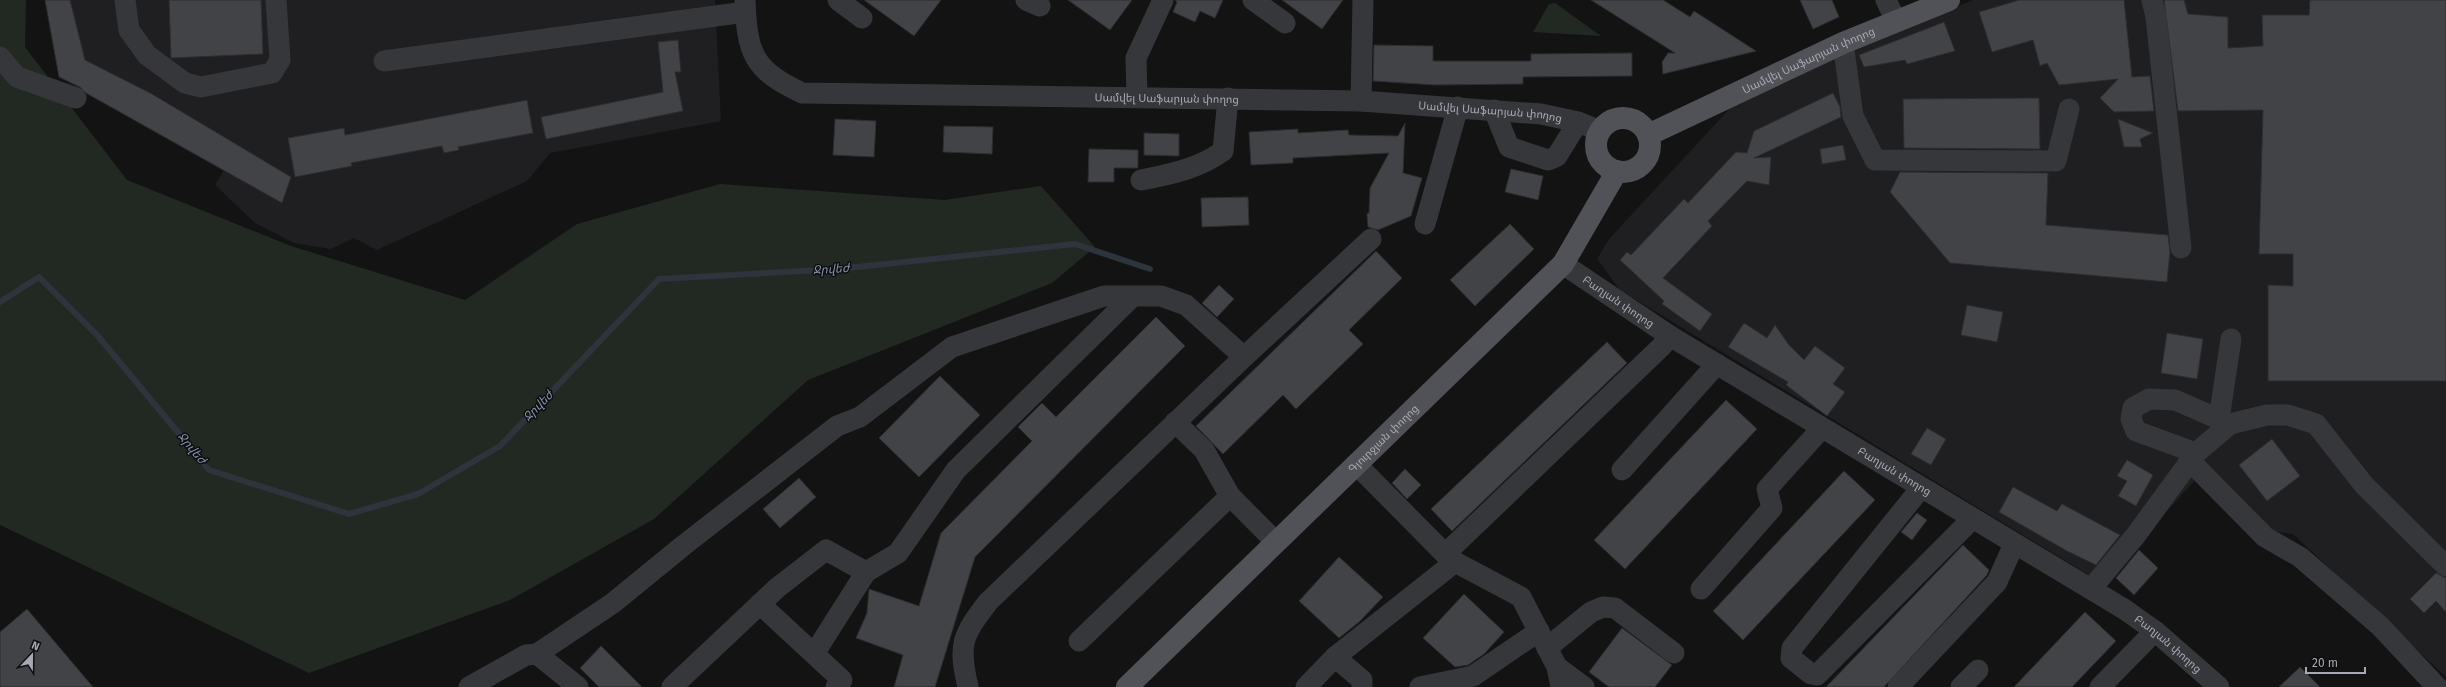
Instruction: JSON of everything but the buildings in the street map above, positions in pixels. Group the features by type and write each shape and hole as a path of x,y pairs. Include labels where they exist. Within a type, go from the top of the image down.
{"main road":[{"name":"Սամվել Սաֆարյան փողոց","path":"1648,135 1843,43 1949,0"},
{"path":"1629,119 1643,128 1648,135 1649,152 1643,163 1633,170 1617,171 1609,168 1598,155 1597,138 1600,131 1613,120 1629,119"},
{"name":"Գյուրջյան փողոց","path":"1126,687 1563,264 1617,171"}],"street":[{"path":"125,0 129,30 147,55 185,83 201,87 272,73 280,60 276,0"},
{"path":"838,0 862,18"},
{"path":"1137,97 1136,58 1163,0"},
{"path":"1253,0 1285,23"},
{"path":"1361,101 1363,0"},
{"path":"1886,0 1896,22"},
{"path":"2152,0 2156,17 2181,248"},
{"path":"384,61 745,6"},
{"name":"Սամվել Սաֆարյան փողոց","path":"745,6 750,47 761,68 780,83 802,93 1361,101 1541,114 1578,122 1600,131"},
{"path":"1843,43 1853,116 1874,160 2056,161 2069,109"},
{"path":"0,57 17,77 76,98"},
{"path":"1141,180 1180,173 1210,161 1223,151 1228,98"},
{"path":"1425,224 1458,107"},
{"path":"1494,110 1509,147 1548,160 1557,156 1578,122"},
{"path":"968,687 963,664 963,645 970,627 988,602 1175,422 1372,239"},
{"name":"Բաղյան փողոց","path":"1563,264 1670,336 1972,519 2091,589 2155,631 2219,687"},
{"path":"469,687 526,654 537,654 613,603 684,545 837,426 860,417 952,347 1104,296 1161,296 1186,305 1244,357"},
{"path":"814,654 866,572 898,553 956,470 1133,296"},
{"path":"1306,687 1335,657 1450,558 1661,347 1670,336"},
{"path":"2091,589 2136,535 2193,456 2225,422 2231,339"},
{"path":"1622,470 1717,364"},
{"path":"2437,687 2380,626 2300,557 2265,537 2193,456 2136,431 2131,419 2133,408 2149,399 2175,400 2225,422 2267,415 2288,415 2316,424 2364,485 2446,566"},
{"path":"1175,422 1204,450 1230,496 1276,542"},
{"path":"1701,589 1772,508 1767,489 1822,428"},
{"path":"1356,464 1450,558 1521,597 1543,639 1559,677 1584,687"},
{"path":"1921,488 1792,648 1791,658 1811,674 1817,675 1972,519"},
{"path":"1079,641 1230,496"},
{"path":"1898,687 1997,582 2014,544"},
{"path":"672,687 760,604 800,569 826,550 866,572"},
{"path":"760,604 842,680 836,687"},
{"path":"1420,687 1474,676 1591,612 1603,607 1615,608 1674,653"},
{"path":"2100,687 2155,631"},
{"path":"537,654 578,687"},
{"path":"1335,657 1362,680 1362,687"},
{"path":"1961,687 1978,670"}],"shaded area":[{"path":"0,0 26,0 25,47 127,180 291,246 465,300 577,224 720,184 944,200 1041,186 1095,247 1052,283 808,380 654,519 510,600 309,673 0,525"},
{"path":"45,0 715,0 721,121 550,153 527,181 377,250 354,238 331,249 294,243 255,223 215,185 224,170 59,77"},
{"path":"1973,0 2446,0 2446,677 2293,534 2271,531 2208,466 2102,583 1620,290 1597,259 1609,239 1733,105 1890,33"},
{"path":"1555,3 1601,36 1533,32 1549,4"}],"waterway":[{"name":"Ջրվեժ","path":"0,302 39,277 98,336 209,470 349,514 418,494 500,446 659,279 838,269 1075,244 1150,269"}]}
